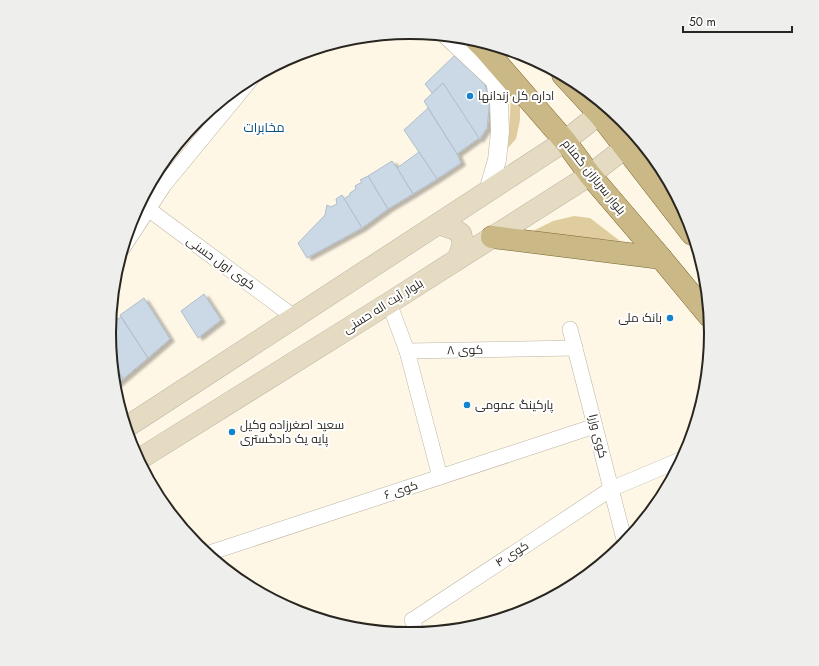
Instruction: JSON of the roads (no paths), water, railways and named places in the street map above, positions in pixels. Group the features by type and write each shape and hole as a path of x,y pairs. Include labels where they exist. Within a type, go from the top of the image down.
{"main road":[{"name":"بلوار سربازان گمنام","path":"485,49 565,141 590,175 662,258 702,308"},
{"path":"130,425 294,316 565,141 603,112"},
{"path":"613,121 631,142 677,211"},
{"name":"بلوار آیت اله حسنی","path":"143,457 590,175 631,142"},
{"path":"438,224 454,228 461,234 463,244 458,259"},
{"path":"492,237 662,258"}],"street":[{"path":"455,43 495,80"},
{"path":"483,48 495,80 500,132 497,160 488,191"},
{"path":"134,231 148,209 159,181 234,98"},
{"name":"کوی اول حسنی","path":"148,209 294,316"},
{"path":"389,303 407,350 440,477"},
{"name":"کوی وزرا","path":"570,329 623,535"},
{"name":"کوی ۸","path":"407,350 575,348"},
{"name":"کوی ۶","path":"213,552 595,426"},
{"name":"کوی ۴","path":"415,627 412,620 611,489 673,463"}],"place":[{"name":"اداره کل زندانها","path":"470,96"},
{"name":"بانک ملى","path":"670,318"},
{"name":"پارکینگ عمومی","path":"467,405"},
{"name":"سعید اصغرزاده وکیل پایه یک دادگستری","path":"232,432"}],"district":[{"name":"مخابرات","path":"264,127"}]}
